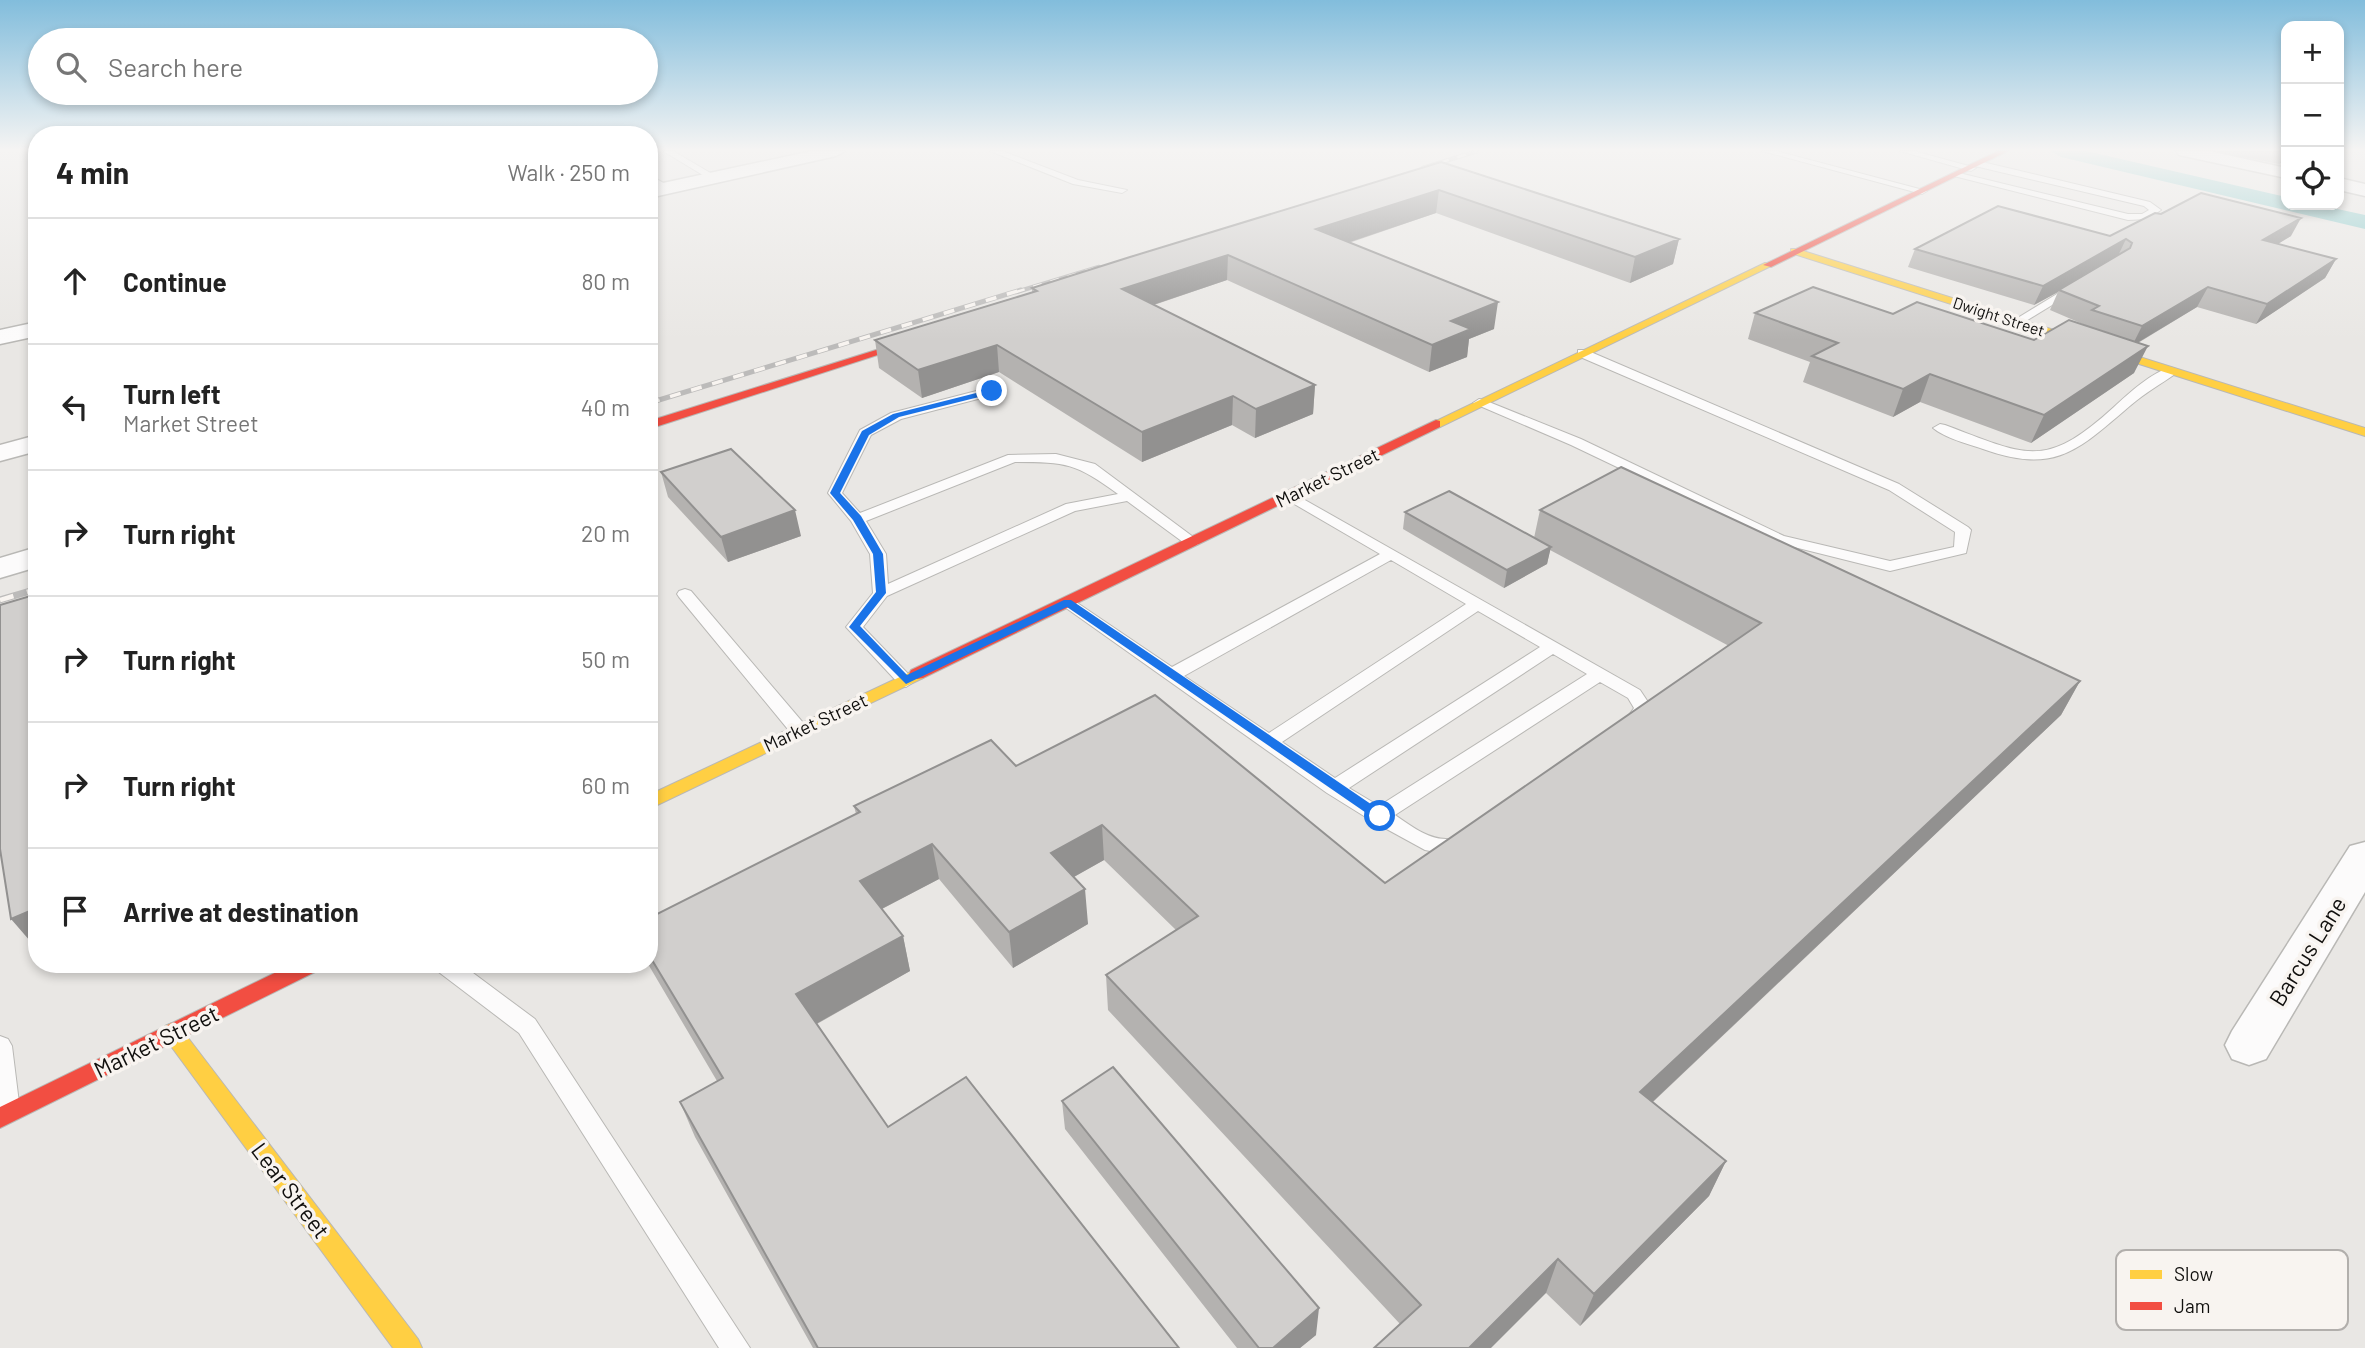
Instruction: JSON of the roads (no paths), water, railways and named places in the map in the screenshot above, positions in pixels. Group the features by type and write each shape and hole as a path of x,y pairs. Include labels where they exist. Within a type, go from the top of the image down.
{"main road":[{"name":"Market Street","path":"658,799 1873,214"},
{"name":"Dwight Street","path":"1794,251 2365,432"},
{"path":"658,422 949,331"},
{"name":"Market Street","path":"4,1116 293,973"},
{"name":"Lear Street","path":"172,1032 409,1348"}],"street":[{"path":"0,337 28,331"},
{"path":"0,453 28,445"},
{"path":"0,569 28,559"},
{"name":"Barcus Lane","path":"2249,1045 2365,857"}],"lane":[{"path":"2119,214 2144,217 2149,214"},
{"path":"2017,322 2083,282"},
{"path":"1479,403 1576,442 1779,538 1890,566 1961,550 1963,530 1894,487 1582,353"},
{"path":"1940,428 2011,453 2055,454 2079,444 2100,430 2120,408 2171,371"},
{"path":"881,593 878,554 857,519 835,493 865,433 896,416 992,391"},
{"path":"857,519 1013,458 1056,458 1090,467 1127,497 1192,542"},
{"path":"1289,495 1634,694 1643,708 1636,722 1614,737"},
{"path":"906,681 854,627 881,593 1071,507 1127,497"},
{"path":"1172,676 1391,554"},
{"path":"685,594 798,729"},
{"path":"1067,603 1334,788 1425,843 1446,847 1462,845 1473,837"},
{"path":"1269,742 1478,604"},
{"path":"1334,788 1552,647"},
{"path":"1380,816 1600,674"},
{"path":"456,973 527,1026 736,1348"},
{"path":"0,1045 4,1116"}],"waterway":[{"path":"2330,214 2365,222"}],"railway":[{"path":"1016,292 1099,267"},
{"path":"658,400 1021,290"},
{"path":"0,600 28,592"}]}
